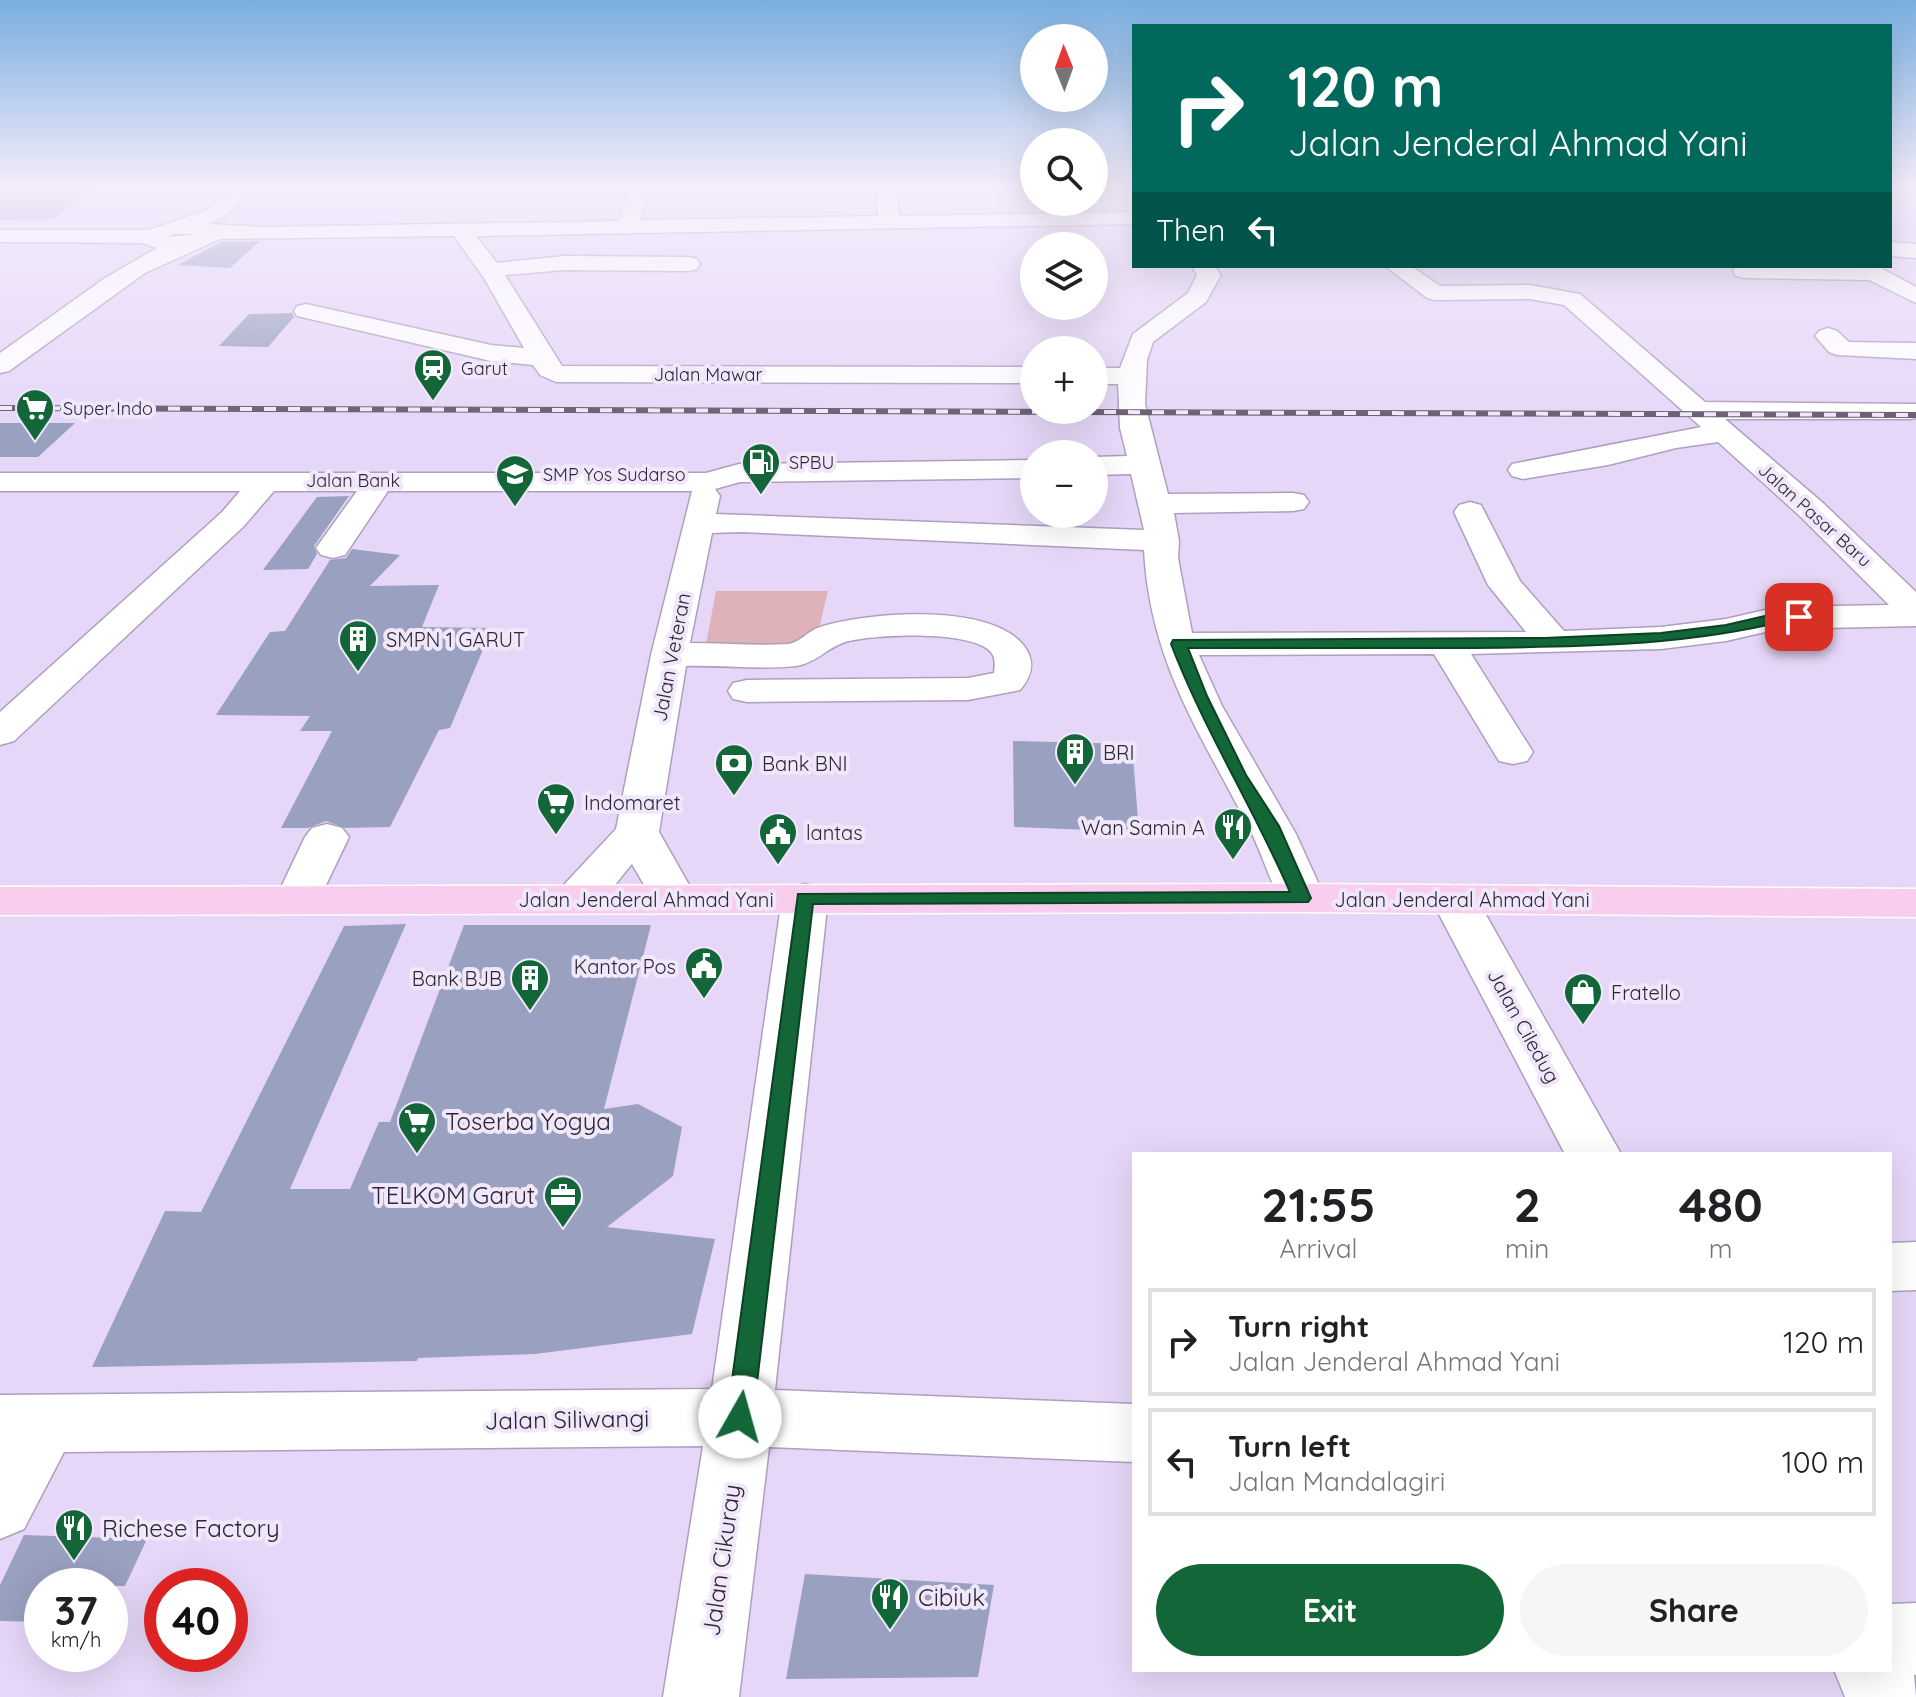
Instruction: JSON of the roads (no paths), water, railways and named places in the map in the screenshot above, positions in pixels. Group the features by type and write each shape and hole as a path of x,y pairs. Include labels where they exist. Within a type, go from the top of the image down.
{"main road":[{"name":"Jalan Jenderal Ahmad Yani","path":"0,901 1302,898 1916,903"}],"street":[{"path":"0,365 131,264"},
{"path":"486,264 544,358"},
{"path":"491,271 549,264"},
{"path":"1204,268 1209,275 1205,287 1180,312 1142,339 1131,376 1133,411 1159,523 1173,630 1199,696 1238,775 1270,826 1302,898"},
{"name":"Jalan Pasar Baru","path":"1399,268 1435,293 1539,293 1572,299 1836,531 1916,614"},
{"path":"1744,271 1865,270 1916,296"},
{"path":"306,311 491,353 544,358"},
{"path":"1828,336 1838,347 1846,350 1916,351"},
{"name":"Jalan Mawar","path":"544,358 549,369 556,374 1020,375"},
{"path":"1108,376 1131,376"},
{"path":"1523,470 1608,456 1676,439 1705,416 1910,411"},
{"path":"1108,465 1145,464"},
{"name":"Jalan Bank","path":"0,482 707,482 739,473 1020,469"},
{"path":"0,733 233,519 267,480"},
{"path":"333,548 380,480"},
{"name":"Jalan Veteran","path":"637,832 669,655 707,482"},
{"path":"698,524 1159,523 1293,502"},
{"path":"1470,512 1505,585 1554,642"},
{"path":"1178,644 1554,642 1661,638 1726,630 1778,618 1916,614"},
{"path":"669,655 798,672 968,689 1007,682 1014,665 1009,647 1001,638 969,629 859,629 832,635 798,672 747,691"},
{"path":"1445,642 1513,752"},
{"path":"576,899 637,832 674,899"},
{"path":"298,900 327,837"},
{"name":"Jalan Cikuray","path":"701,1697 740,1417 805,898"},
{"name":"Jalan Ciledug","path":"1454,899 1592,1152"},
{"path":"1892,1267 1916,1266"},
{"name":"Jalan Siliwangi","path":"23,1424 740,1417 1132,1433"},
{"path":"0,1507 23,1424"},
{"path":"1892,1640 1916,1639"},
{"path":"1872,1672 1885,1697"}],"railway":[{"path":"0,408 1916,415"}],"place":[{"name":"Garut","path":"433,402"},
{"name":"Super Indo","path":"35,442"},
{"name":"SPBU","path":"761,496"},
{"name":"SMP Yos Sudarso","path":"515,508"},
{"name":"SMPN 1 GARUT","path":"358,673"},
{"name":"BRI","path":"1075,786"},
{"name":"Bank BNI","path":"734,797"},
{"name":"Indomaret","path":"556,836"},
{"name":"Wan Samin A","path":"1233,861"},
{"name":"lantas","path":"778,866"},
{"name":"Kantor Pos","path":"704,1000"},
{"name":"Bank BJB","path":"530,1012"},
{"name":"Fratello","path":"1583,1026"},
{"name":"Toserba Yogya","path":"417,1155"},
{"name":"TELKOM Garut","path":"563,1229"},
{"name":"Richese Factory","path":"74,1562"},
{"name":"Cibiuk","path":"890,1631"}]}
